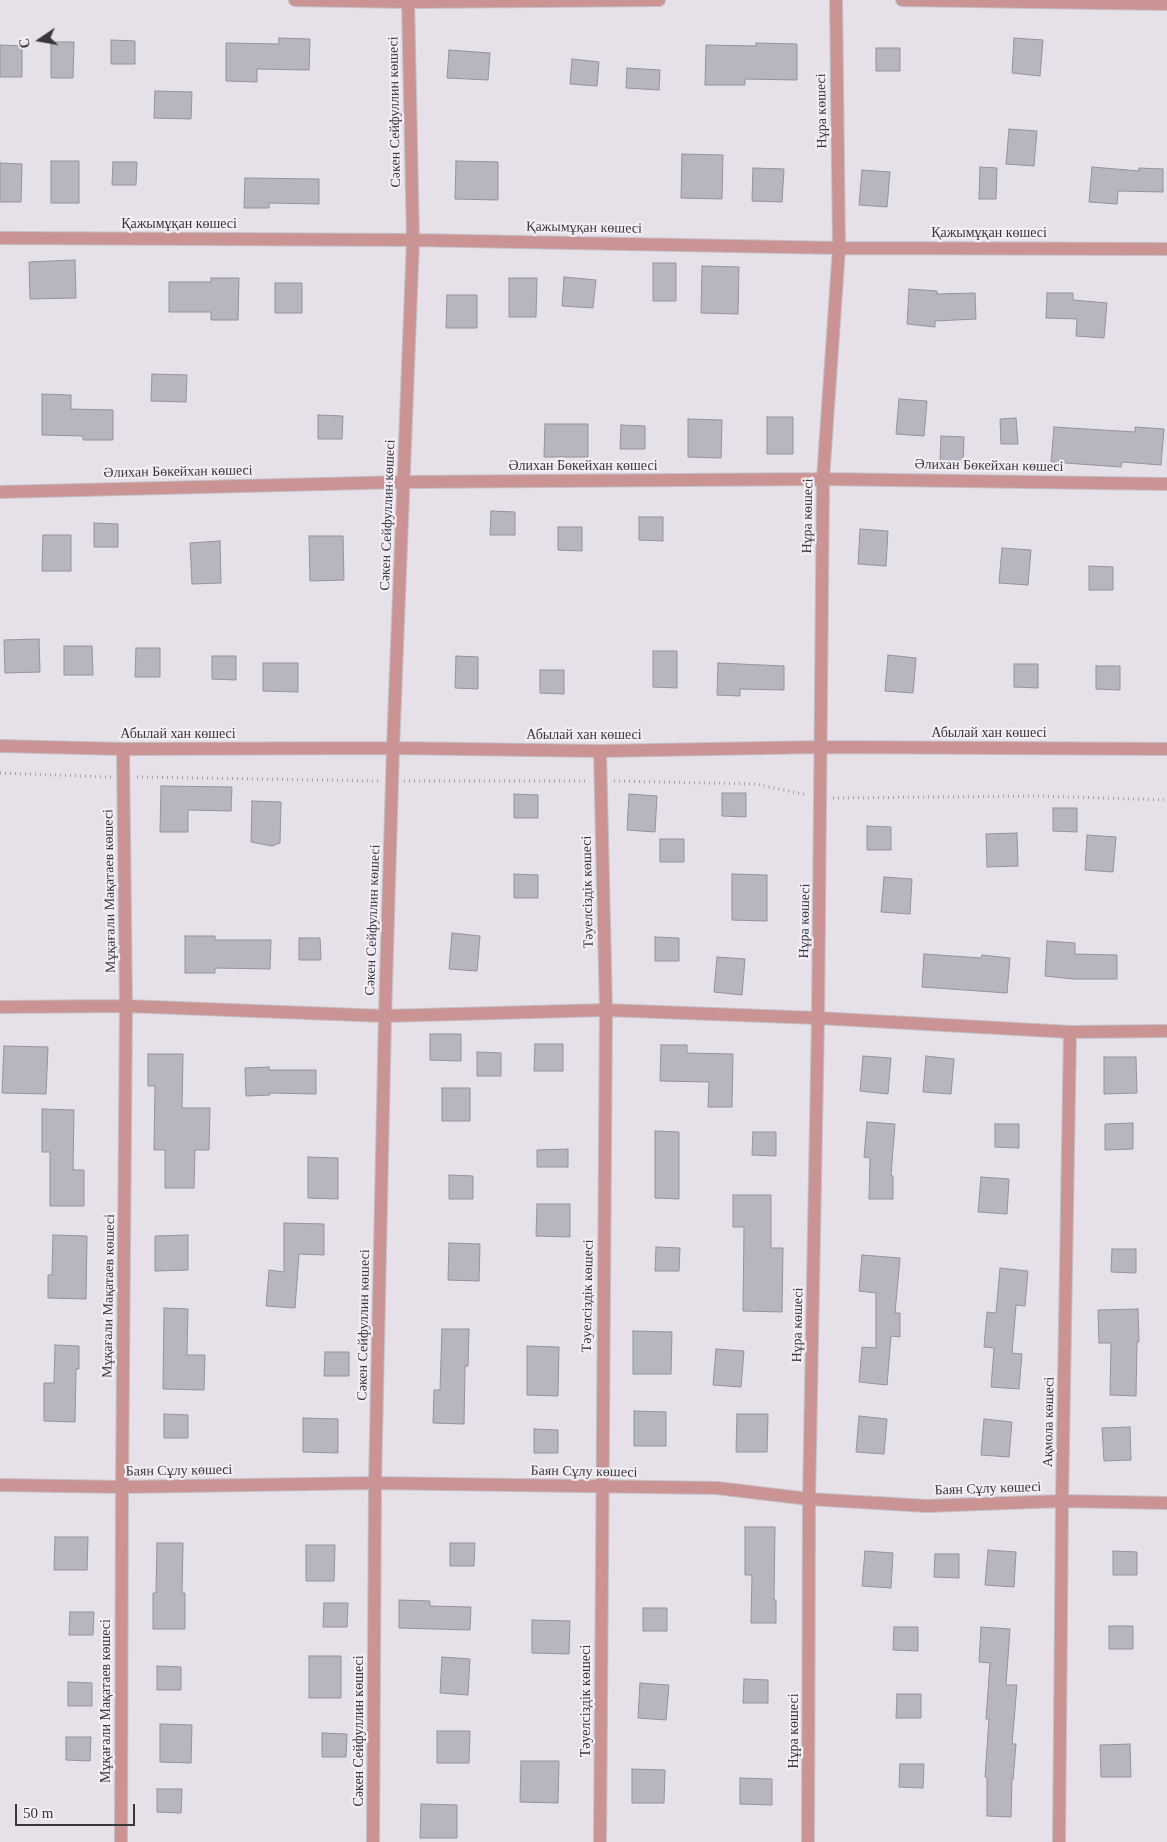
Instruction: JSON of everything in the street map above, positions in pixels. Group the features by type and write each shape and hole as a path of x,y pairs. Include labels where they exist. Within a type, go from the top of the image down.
{"street":[{"path":"295,0 659,0"},
{"name":"Нұра көшесі","path":"808,1842 809,1499 818,1018 823,479 839,248 836,0"},
{"path":"902,0 1167,4"},
{"name":"Сәкен Сейфуллин көшесі","path":"373,1842 375,1483 385,1016 393,748 413,240 408,1"},
{"name":"Қажымұқан көшесі","path":"0,238 413,240 839,248 1167,249"},
{"name":"Әлихан Бөкейхан көшесі","path":"0,492 404,482 823,479 1167,484"},
{"name":"Абылай хан көшесі","path":"0,746 123,750 393,748 600,750 821,747 1167,749"},
{"name":"Мұқағали Мақатаев көшесі","path":"121,1842 126,1006 123,750"},
{"name":"Тәуелсіздік көшесі","path":"600,750 606,1010 600,1842"},
{"path":"0,1007 126,1006 385,1016 606,1010 818,1018 1070,1032 1167,1030"},
{"name":"Ақмола көшесі","path":"1059,1842 1062,1502 1070,1032"},
{"name":"Баян Сұлу көшесі","path":"0,1485 122,1487 375,1483 717,1488 809,1499 927,1506 1062,1502 1167,1503"}],"path":[{"path":"0,773 392,781 601,781 756,784 821,798 1038,796 1167,800"}],"building":[{"path":"279,38 310,39 309,70 257,69 257,82 226,81 226,43 279,44"},
{"path":"1014,38 1043,40 1040,76 1012,73"},
{"path":"111,40 135,41 135,64 111,64"},
{"path":"51,42 74,42 73,78 51,78"},
{"path":"756,43 797,44 797,80 745,79 745,85 705,85 706,45 756,46"},
{"path":"0,45 22,46 22,77 0,77"},
{"path":"876,48 900,48 900,71 876,71"},
{"path":"449,50 490,53 488,80 447,78"},
{"path":"572,59 599,62 597,86 570,84"},
{"path":"627,68 660,70 659,90 626,88"},
{"path":"155,91 192,92 191,119 154,118"},
{"path":"1009,129 1037,131 1034,166 1006,164"},
{"path":"682,154 723,155 722,199 681,198"},
{"path":"51,161 79,161 79,203 51,203"},
{"path":"456,161 498,162 498,200 455,199"},
{"path":"113,162 137,162 136,185 112,185"},
{"path":"0,163 22,164 21,202 0,202"},
{"path":"980,167 997,168 996,199 979,199"},
{"path":"1092,167 1139,171 1139,168 1163,169 1163,192 1118,191 1117,204 1089,202"},
{"path":"753,168 784,169 782,202 752,201"},
{"path":"862,170 890,172 887,207 859,205"},
{"path":"245,178 319,179 319,204 269,203 269,208 244,208"},
{"path":"75,260 76,298 30,299 29,262"},
{"path":"653,263 676,263 676,301 653,301"},
{"path":"702,266 739,267 738,314 701,313"},
{"path":"564,277 596,280 593,308 562,306"},
{"path":"211,278 239,278 238,320 211,320 211,312 169,312 169,282 211,282"},
{"path":"509,278 537,278 536,317 509,317"},
{"path":"275,283 302,283 302,313 275,313"},
{"path":"909,289 937,291 937,294 975,293 976,319 935,321 935,327 907,324"},
{"path":"1047,293 1073,293 1073,300 1107,303 1104,338 1076,336 1077,319 1046,318"},
{"path":"447,295 477,295 477,328 446,328"},
{"path":"152,374 187,375 186,402 151,401"},
{"path":"42,394 71,395 71,409 113,410 113,440 83,440 83,436 42,435"},
{"path":"899,399 927,401 924,436 896,434"},
{"path":"318,415 343,416 342,439 318,439"},
{"path":"767,417 793,417 793,454 767,454"},
{"path":"1016,418 1018,444 1001,444 1000,419"},
{"path":"688,419 722,420 721,458 688,457"},
{"path":"545,424 588,424 588,457 544,457"},
{"path":"621,425 645,426 645,449 620,449"},
{"path":"1054,427 1135,432 1135,427 1164,429 1161,465 1122,462 1121,467 1051,462"},
{"path":"941,436 964,437 963,462 940,461"},
{"path":"491,511 515,512 515,535 490,535"},
{"path":"639,517 663,517 663,541 639,540"},
{"path":"94,523 118,524 118,547 94,547"},
{"path":"558,527 582,527 582,551 558,550"},
{"path":"860,529 888,531 886,566 858,564"},
{"path":"43,535 71,535 71,571 42,571"},
{"path":"309,536 343,536 344,580 310,581"},
{"path":"220,541 221,583 192,584 190,543"},
{"path":"1002,548 1031,550 1028,585 999,583"},
{"path":"1089,566 1113,567 1113,590 1089,590"},
{"path":"39,639 40,672 5,673 4,640"},
{"path":"64,646 92,646 93,675 64,675"},
{"path":"136,648 160,648 160,677 135,677"},
{"path":"653,651 677,651 677,688 653,687"},
{"path":"888,655 916,658 913,693 885,691"},
{"path":"212,656 236,656 236,680 212,679"},
{"path":"456,656 478,657 478,689 455,688"},
{"path":"263,663 298,663 298,692 263,691"},
{"path":"718,663 784,666 784,690 740,689 740,696 717,695"},
{"path":"1014,664 1038,664 1038,688 1014,687"},
{"path":"1096,666 1120,666 1120,690 1096,689"},
{"path":"540,670 564,670 564,694 540,693"},
{"path":"161,786 232,787 231,811 188,810 188,832 160,832"},
{"path":"722,793 746,793 746,817 722,816"},
{"path":"514,794 538,795 538,818 514,818"},
{"path":"629,794 657,796 655,832 627,830"},
{"path":"252,801 281,802 280,843 272,846 251,842"},
{"path":"1053,808 1077,808 1077,832 1053,831"},
{"path":"867,826 891,827 891,850 867,850"},
{"path":"1017,833 1018,866 987,867 986,834"},
{"path":"1087,835 1116,837 1113,872 1085,870"},
{"path":"660,839 684,839 684,862 660,862"},
{"path":"514,874 538,875 538,898 514,898"},
{"path":"732,874 767,875 767,921 732,920"},
{"path":"884,877 912,879 910,914 881,912"},
{"path":"452,933 480,936 477,971 449,969"},
{"path":"185,936 215,936 215,940 271,940 270,969 215,968 215,973 185,973"},
{"path":"655,937 679,938 679,961 655,961"},
{"path":"299,938 320,938 321,960 299,960"},
{"path":"1047,941 1075,943 1075,954 1117,955 1117,979 1073,979 1045,976"},
{"path":"924,954 981,958 982,955 1010,958 1007,993 922,987"},
{"path":"717,957 745,959 742,995 714,992"},
{"path":"430,1034 461,1034 461,1061 430,1060"},
{"path":"535,1044 563,1044 563,1071 534,1071"},
{"path":"661,1045 687,1045 687,1053 733,1054 732,1107 708,1107 709,1082 660,1081"},
{"path":"4,1046 48,1047 46,1094 2,1093"},
{"path":"477,1052 501,1053 501,1076 477,1076"},
{"path":"148,1054 183,1054 182,1108 210,1108 209,1150 195,1150 194,1188 165,1188 165,1150 154,1150 155,1086 148,1086"},
{"path":"863,1056 891,1058 888,1094 860,1091"},
{"path":"926,1056 954,1059 951,1094 923,1092"},
{"path":"1104,1057 1136,1057 1137,1093 1104,1094"},
{"path":"269,1067 269,1070 316,1070 316,1094 270,1093 270,1095 246,1096 245,1068"},
{"path":"442,1088 470,1088 470,1121 442,1121"},
{"path":"42,1109 74,1110 73,1170 84,1170 84,1206 50,1206 50,1152 42,1152"},
{"path":"867,1122 895,1124 891,1175 893,1176 893,1199 869,1199 870,1158 864,1157"},
{"path":"1133,1123 1133,1149 1105,1150 1105,1124"},
{"path":"995,1124 1019,1124 1019,1148 995,1147"},
{"path":"655,1131 679,1132 679,1199 655,1198"},
{"path":"753,1132 776,1132 776,1156 752,1155"},
{"path":"568,1149 568,1167 537,1167 537,1150"},
{"path":"308,1157 338,1158 338,1199 308,1198"},
{"path":"449,1175 473,1176 473,1199 449,1199"},
{"path":"981,1177 1009,1179 1007,1214 978,1212"},
{"path":"733,1195 771,1195 771,1248 783,1248 782,1312 743,1311 744,1227 733,1227"},
{"path":"537,1204 570,1204 570,1237 536,1236"},
{"path":"284,1223 324,1224 324,1255 299,1254 295,1308 266,1306 269,1270 284,1272"},
{"path":"53,1235 87,1236 86,1299 48,1298 48,1275 52,1275"},
{"path":"188,1235 188,1270 155,1271 155,1236"},
{"path":"449,1243 480,1244 479,1281 448,1280"},
{"path":"656,1247 680,1248 679,1271 655,1271"},
{"path":"1112,1249 1136,1249 1136,1273 1111,1272"},
{"path":"862,1255 900,1258 895,1313 900,1313 900,1337 891,1336 887,1385 859,1382 862,1347 876,1348 876,1293 859,1291"},
{"path":"1000,1268 1028,1271 1025,1306 1016,1305 1012,1353 1022,1354 1019,1389 991,1387 994,1348 984,1347 987,1312 996,1313"},
{"path":"164,1308 188,1309 187,1355 205,1355 204,1390 163,1389"},
{"path":"1138,1309 1139,1342 1137,1342 1136,1396 1110,1395 1111,1343 1099,1343 1098,1310"},
{"path":"442,1329 469,1329 468,1366 465,1366 464,1424 433,1423 434,1390 440,1390"},
{"path":"633,1331 672,1332 671,1374 633,1374"},
{"path":"55,1345 79,1346 79,1369 76,1369 75,1422 44,1421 44,1383 54,1383"},
{"path":"527,1346 559,1347 558,1396 527,1395"},
{"path":"716,1349 744,1351 741,1387 713,1385"},
{"path":"325,1352 349,1352 349,1376 324,1376"},
{"path":"634,1411 666,1412 666,1446 634,1446"},
{"path":"164,1414 188,1415 188,1438 164,1438"},
{"path":"737,1414 768,1414 767,1452 736,1452"},
{"path":"859,1416 887,1419 884,1454 856,1452"},
{"path":"303,1418 338,1419 338,1453 303,1452"},
{"path":"984,1419 1012,1422 1009,1457 981,1455"},
{"path":"1130,1427 1131,1460 1104,1461 1102,1428"},
{"path":"534,1429 558,1430 558,1453 534,1453"},
{"path":"745,1527 775,1527 774,1600 776,1600 776,1623 751,1623 752,1575 745,1575"},
{"path":"55,1537 88,1537 87,1570 54,1570"},
{"path":"157,1543 183,1543 182,1593 185,1593 185,1629 153,1629 153,1593 156,1593"},
{"path":"450,1543 475,1543 474,1566 450,1566"},
{"path":"306,1545 335,1545 334,1581 306,1581"},
{"path":"988,1550 1016,1552 1014,1587 985,1585"},
{"path":"865,1551 893,1553 891,1588 862,1586"},
{"path":"1113,1551 1137,1552 1137,1575 1113,1575"},
{"path":"935,1554 959,1554 959,1578 934,1577"},
{"path":"399,1600 430,1601 430,1606 471,1607 470,1630 399,1628"},
{"path":"324,1603 348,1603 347,1627 323,1627"},
{"path":"643,1608 667,1608 667,1631 643,1631"},
{"path":"70,1612 94,1612 93,1635 69,1635"},
{"path":"532,1620 570,1621 569,1654 532,1653"},
{"path":"1109,1626 1133,1626 1133,1649 1109,1649"},
{"path":"894,1627 918,1627 918,1651 893,1650"},
{"path":"981,1627 1010,1629 1006,1685 1017,1685 1012,1744 1016,1744 1012,1779 1011,1817 987,1816 987,1778 985,1777 989,1719 986,1719 990,1663 979,1662"},
{"path":"309,1656 341,1656 341,1698 309,1698"},
{"path":"442,1657 470,1659 468,1695 440,1693"},
{"path":"157,1666 181,1667 181,1690 157,1690"},
{"path":"744,1679 768,1680 768,1703 743,1703"},
{"path":"68,1682 92,1683 92,1706 68,1706"},
{"path":"640,1683 669,1685 666,1720 638,1718"},
{"path":"897,1694 921,1694 921,1718 896,1718"},
{"path":"160,1724 192,1725 191,1763 160,1762"},
{"path":"437,1731 470,1731 469,1763 437,1763"},
{"path":"322,1733 347,1734 346,1757 322,1757"},
{"path":"66,1737 91,1737 90,1761 66,1760"},
{"path":"1130,1744 1131,1777 1101,1777 1100,1745"},
{"path":"521,1761 559,1761 558,1803 520,1802"},
{"path":"900,1764 924,1764 923,1788 899,1787"},
{"path":"632,1769 665,1770 664,1803 632,1803"},
{"path":"740,1778 772,1779 772,1805 740,1804"},
{"path":"157,1789 182,1789 181,1813 157,1812"},
{"path":"421,1804 457,1805 457,1838 420,1838"}]}
